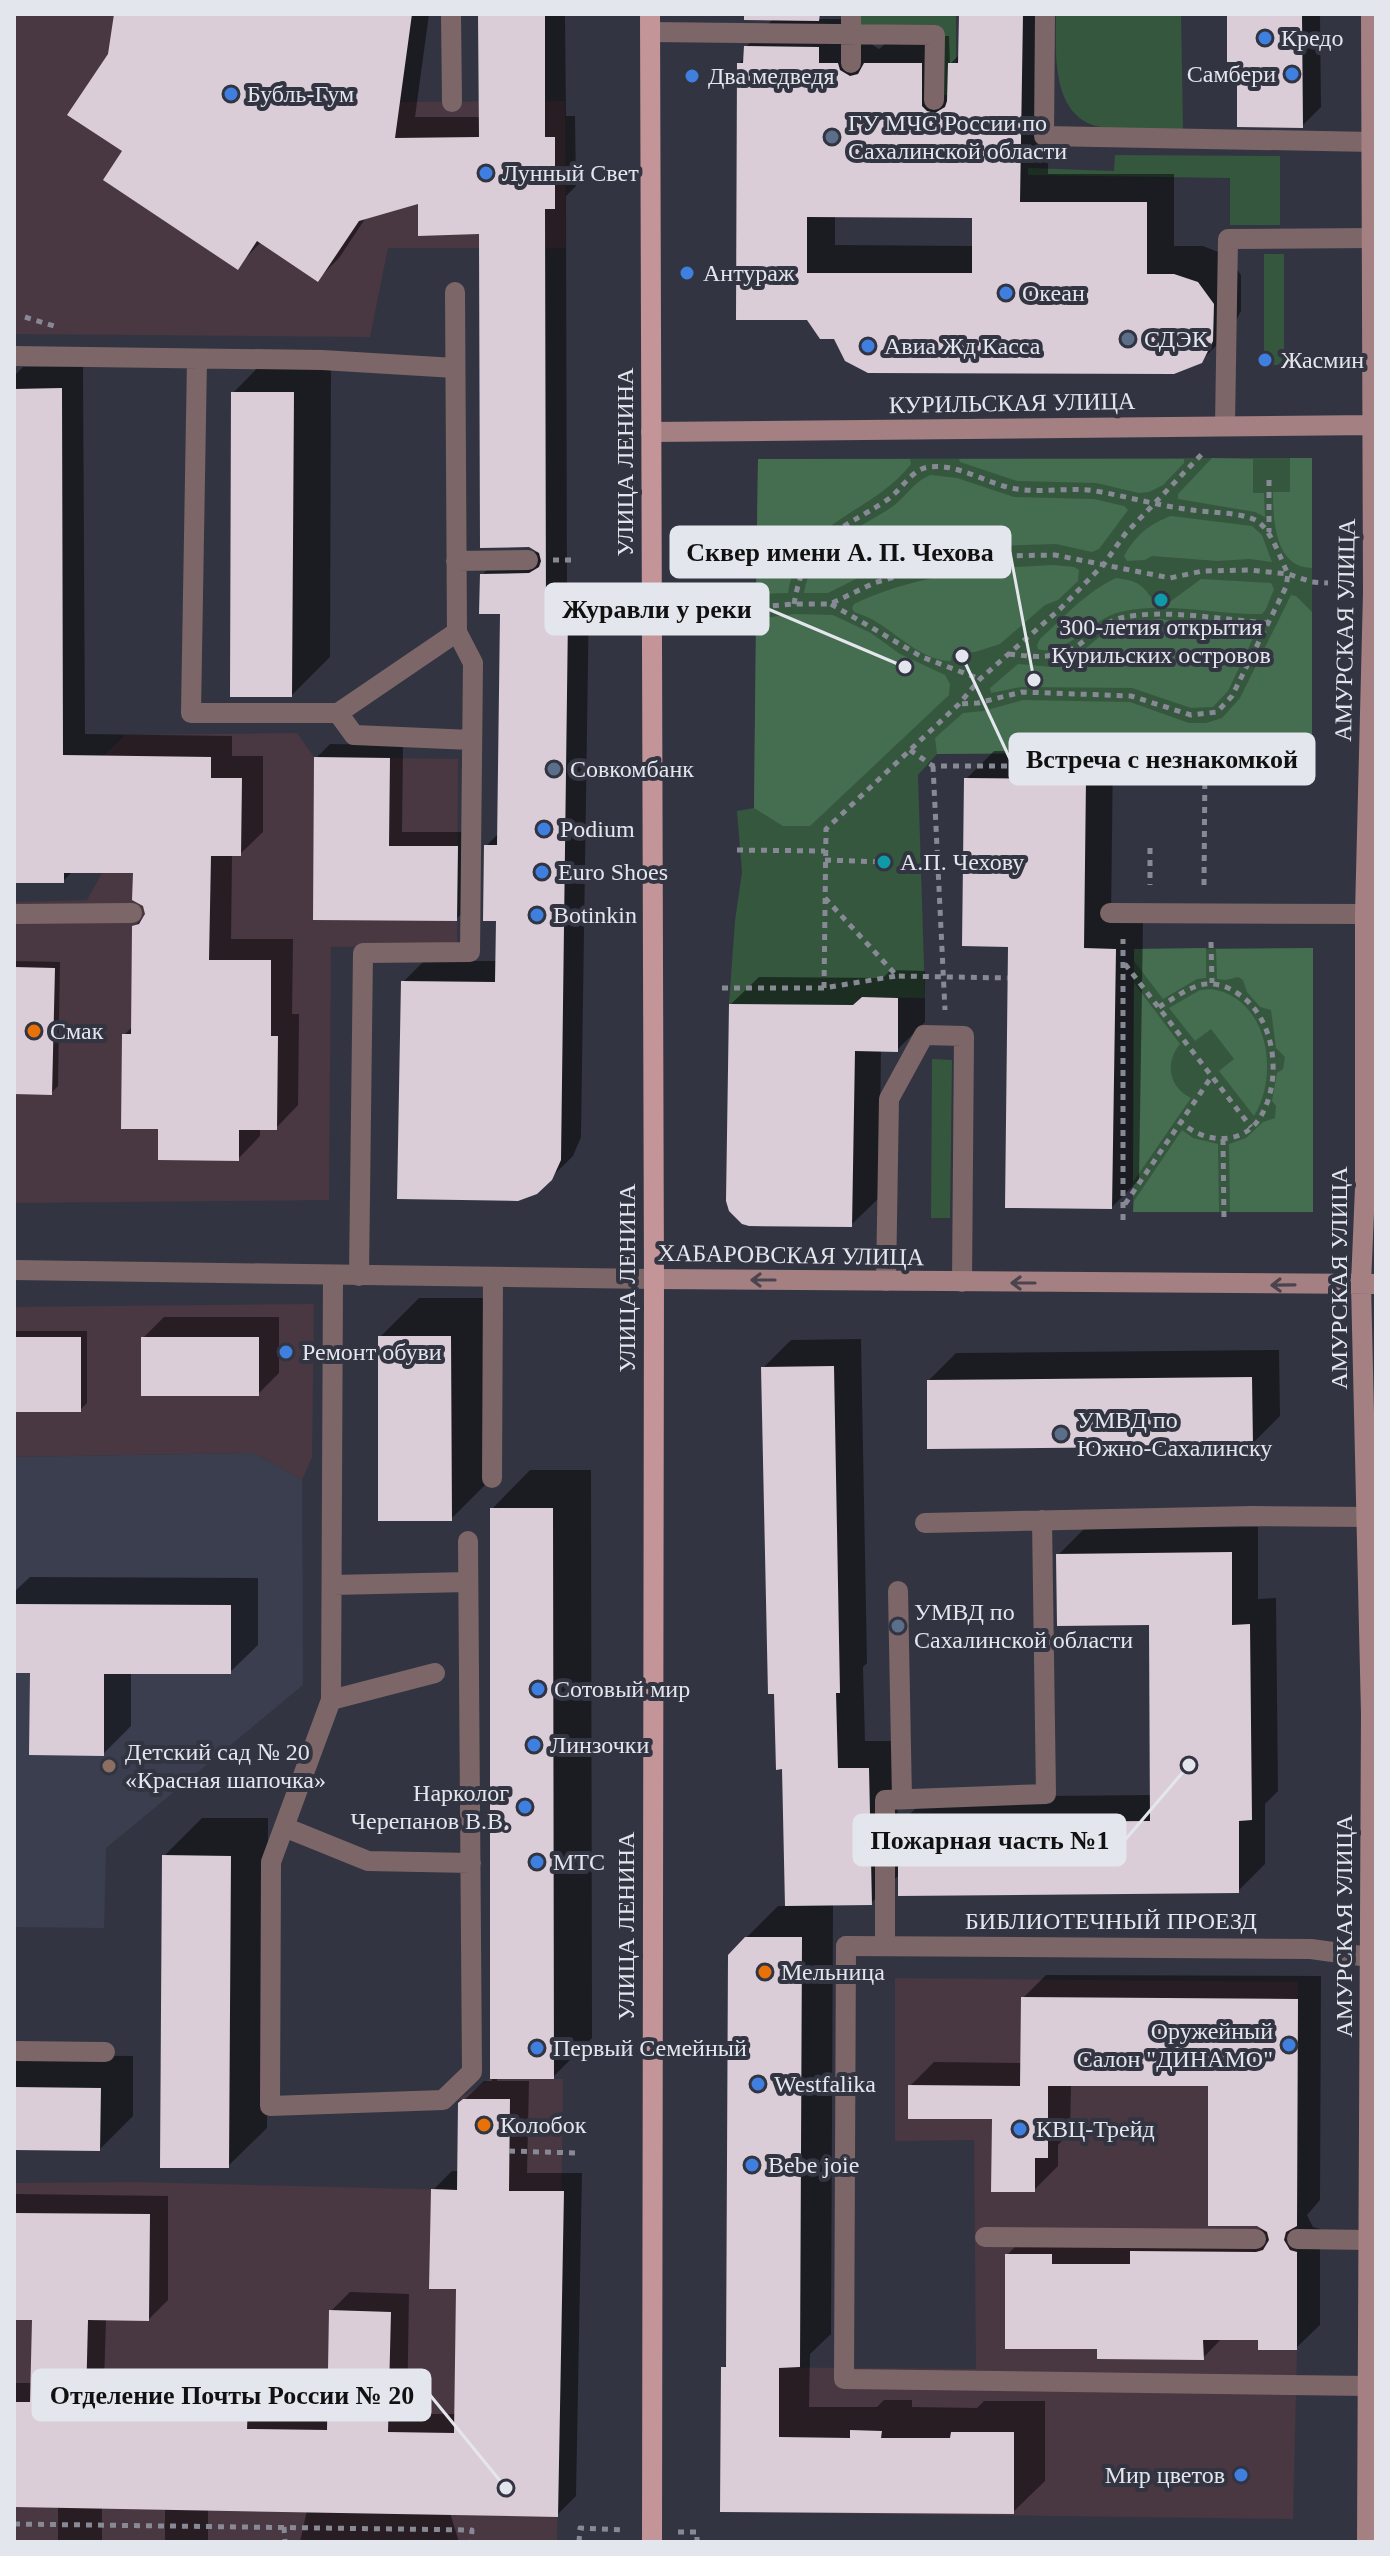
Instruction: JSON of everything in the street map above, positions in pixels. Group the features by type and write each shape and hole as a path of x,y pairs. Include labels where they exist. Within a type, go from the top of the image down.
{"main road":[{"name":"УЛИЦА ЛЕНИНА","path":"650,23 654,1279 652,2542"}],"street":[{"path":"451,14 452,102"},
{"path":"1045,14 1044,136 1373,142"},
{"name":"АМУРСКАЯ УЛИЦА","path":"1367,2542 1372,2293 1369,2240 1374,1714 1367,1517 1368,1284 1365,1188 1365,914 1374,593 1371,14"},
{"path":"650,23 851,24 935,35 934,100"},
{"path":"851,24 851,63"},
{"path":"1225,425 1228,239 1374,238"},
{"path":"359,1276 363,953 470,952 473,663 457,632 455,292"},
{"path":"14,356 322,360 455,368"},
{"path":"197,359 191,713 338,713 457,632"},
{"name":"КУРИЛЬСКАЯ УЛИЦА","path":"651,432 1373,425"},
{"path":"456,561 528,560"},
{"path":"338,713 354,735 472,740"},
{"path":"14,914 132,913"},
{"path":"1110,913 1365,914"},
{"path":"886,1281 889,1099 924,1035 946,1035 964,1036 962,1282"},
{"name":"ХАБАРОВСКАЯ УЛИЦА","path":"14,1270 493,1278 1368,1284"},
{"path":"333,1276 331,1700 271,1862 270,2106 443,2100 472,2072 468,1541"},
{"path":"492,1478 493,1278"},
{"path":"925,1523 1253,1516 1367,1517"},
{"path":"885,1946 885,1800 1046,1794 1042,1520"},
{"path":"332,1585 468,1582"},
{"path":"898,1591 902,1799"},
{"path":"331,1700 435,1673"},
{"path":"284,1827 368,1861 471,1863"},
{"name":"БИБЛИОТЕЧНЫЙ ПРОЕЗД","path":"1368,2386 844,2379 846,1946 1311,1949 1373,1958"},
{"path":"14,2051 105,2052"},
{"path":"985,2237 1256,2239"},
{"path":"1297,2239 1369,2240"}],"path":[{"path":"824,988 826,829 959,704 980,679 1060,609 1104,564 1125,534 1203,452"},
{"path":"794,604 799,577 810,555 854,518 887,500 906,485 916,471 930,467 958,471 1016,489 1095,491 1155,505 1255,519 1269,533"},
{"path":"959,704 978,703 1022,692 1131,696 1191,715 1217,712 1232,696 1286,587 1288,574 1269,533 1269,480"},
{"path":"737,609 830,604 874,583 936,565 996,556 1055,555 1170,578 1203,571 1249,570 1328,583"},
{"path":"830,604 922,657 980,679"},
{"path":"1009,654 1046,658 1076,647 1102,626 1120,618 1159,614 1268,623"},
{"path":"910,750 933,766 1043,766 1089,756 1306,760"},
{"path":"1111,757 1111,770"},
{"path":"1196,895 1205,884 1205,759"},
{"path":"1262,759 1262,773"},
{"path":"933,766 946,1035"},
{"path":"1150,848 1150,885 1159,894"},
{"path":"737,850 825,851"},
{"path":"825,860 884,862"},
{"path":"825,897 897,976"},
{"path":"1123,1220 1125,942"},
{"path":"1211,942 1212,983"},
{"path":"1125,963 1251,1127"},
{"path":"722,988 824,988 897,976 1008,978"},
{"path":"1159,1007 1185,991 1212,983 1221,985 1244,997 1261,1016 1270,1040 1270,1086 1261,1116 1251,1127 1223,1139 1205,1137 1181,1122"},
{"path":"1123,1207 1212,1076"},
{"path":"1223,1139 1224,1221"},
{"path":"509,2151 577,2153"},
{"path":"14,2524 472,2530 471,2542"},
{"path":"284,2527 285,2542"},
{"path":"579,2542 580,2528"},
{"path":"697,2532 697,2542"}],"shaded area":[{"path":"14,14 412,14 400,102 565,101 566,248 388,248 370,337 14,334"},
{"path":"297,733 314,757 458,759 457,945 331,947 329,1200 14,1203 14,902 87,900 102,873 103,756 125,735"},
{"path":"314,1304 312,1457 302,1480 254,1453 14,1457 14,1307"},
{"name":"Детский сад № 20 «Красная шапочка»","path":"254,1453 302,1480 303,1685 106,1848 104,1928 14,1927 14,1457"},
{"path":"895,1978 1298,1982 1297,2350 1293,2519 720,2512 721,2367 976,2369 974,2140 895,2141"},
{"path":"490,2079 563,2079 557,2542 14,2542 14,2183 136,2182 457,2190 459,2099"}],"green space":[{"path":"859,14 956,14 956,95 939,95 939,26 859,25"},
{"path":"1056,14 1181,14 1183,130 1101,127 1084,121 1072,111 1059,81"},
{"path":"1115,155 1280,156 1280,225 1230,225 1230,178 1028,175 1028,168 1114,171"},
{"path":"1264,254 1284,254 1284,365 1272,365 1272,356 1264,355"},
{"path":"1212,458 1253,459 1253,493 1264,493 1265,517 1255,512 1178,499 1178,494"},
{"path":"1290,458 1312,458 1312,568 1290,560 1283,551 1276,528 1273,492 1290,492"},
{"path":"1312,458 1312,743 1087,740 1044,753 937,754 918,775 925,998 862,997 853,1005 729,1004 742,872 737,811 754,808 758,459"},
{"path":"758,459 910,459 911,464 877,495 822,533 795,568 788,593 756,594"},
{"path":"959,459 1184,459 1184,463 1163,485 1139,493 1096,483 1017,481 960,462"},
{"path":"931,475 957,478 1014,497 1094,499 1124,506 1128,510 1099,549 1092,552 1056,544 995,546 934,554 870,572 828,593 804,593 808,577 826,551 892,507"},
{"path":"1171,516 1252,526 1262,535 1272,562 1152,556 1145,560 1127,561 1124,556 1138,536"},
{"path":"1054,565 1079,570 1078,581 1000,644 975,652 952,654 951,661 931,657 912,647 852,608 854,604 878,594 927,579 1002,568"},
{"path":"1116,578 1135,582 1155,603 1167,604 1201,579 1271,583 1274,589 1262,614 1173,608 1137,609 1110,615 1059,648 1038,649 1040,639 1067,614 1095,590"},
{"path":"1291,595 1312,612 1312,743 1087,740 1044,753 937,754 935,738 963,713 1023,700 1130,702 1189,723 1206,723 1222,718 1240,698"},
{"path":"795,614 833,615 871,633 900,654 945,675 950,684 949,695 810,826 783,826 754,808 756,619"},
{"path":"1160,619 1256,632 1228,691 1213,707 1191,708 1132,688 1021,687 991,693 990,688 1018,664 1053,667 1079,654 1104,633 1121,624"},
{"path":"1206,948 1206,978 1197,979 1163,999 1134,961 1134,949"},
{"path":"1313,948 1313,1212 1133,1212 1134,949"},
{"path":"1313,948 1313,1212 1230,1212 1229,1144 1246,1138 1263,1122 1275,1118 1276,1106 1272,1101 1277,1073 1283,1069 1285,1057 1276,1048 1271,1010 1260,1007 1238,977 1217,979 1216,949"},
{"path":"1134,983 1180,1044 1172,1058 1171,1074 1177,1087 1191,1098 1133,1182"},
{"path":"1211,989 1230,995 1245,1006 1257,1022 1264,1040 1266,1080 1254,1116 1219,1071 1234,1059 1211,1029 1195,1041 1169,1008 1200,990"},
{"path":"932,1059 952,1060 950,1218 931,1218"},
{"path":"1182,1130 1193,1138 1218,1144 1219,1212 1133,1212 1134,1201"}],"building":[{"path":"114,14 412,14 395,138 479,137 478,14 545,14 545,137 555,137 555,209 545,209 546,615 568,616 561,1160 552,1180 537,1194 518,1201 397,1199 401,981 495,982 496,921 483,921 484,845 497,845 500,614 479,614 480,574 529,573 539,567 541,561 539,553 529,547 480,548 479,234 418,236 418,204 359,221 318,282 257,241 238,270 103,180 122,151 67,115 108,54"},
{"path":"744,14 820,14 819,21 744,20"},
{"path":"959,14 1023,14 1020,202 1147,202 1147,274 1174,274 1198,282 1214,304 1213,341 1202,363 1174,374 868,373 845,361 834,339 820,339 807,320 736,320 737,63 743,63 744,46 819,47 819,63 838,63 840,70 850,76 858,74 864,63 922,63 922,106 935,113 945,107 947,101 948,63 958,63","holes":["807,217 972,218 972,273 807,273"]},
{"path":"1227,14 1302,14 1303,128 1237,127 1237,62 1227,62"},
{"path":"62,388 63,755 211,757 211,778 242,778 241,856 211,856 209,960 271,960 271,1036 278,1036 277,1130 239,1130 239,1161 158,1160 158,1129 121,1129 122,1034 131,1034 132,926 139,924 145,914 143,906 132,900 133,873 64,873 64,883 14,883 14,389"},
{"path":"231,392 294,392 292,697 230,697"},
{"path":"314,757 390,758 389,846 458,846 457,921 313,920"},
{"path":"964,778 1086,779 1084,948 1116,949 1112,1209 1005,1208 1008,947 962,946"},
{"name":"Смак","path":"14,967 55,968 52,1095 14,1094"},
{"path":"862,997 898,998 898,1052 855,1051 852,1227 742,1224 729,1211 726,1201 729,1004 853,1005"},
{"path":"378,1336 451,1336 452,1521 378,1521"},
{"path":"14,1337 81,1337 81,1412 14,1412"},
{"path":"141,1337 259,1337 259,1396 141,1396"},
{"path":"834,1366 840,1693 836,1693 838,1768 869,1768 872,1905 785,1906 782,1769 776,1770 774,1694 768,1694 761,1367"},
{"path":"1252,1377 1253,1446 927,1449 927,1380"},
{"path":"490,1508 553,1508 554,2079 490,2079"},
{"path":"1232,1552 1232,1625 1250,1624 1252,1820 1239,1821 1239,1893 898,1896 898,1823 1150,1821 1149,1625 1057,1626 1056,1554"},
{"path":"14,1604 231,1605 231,1674 104,1674 104,1756 29,1755 30,1673 14,1673"},
{"path":"162,1855 231,1856 229,2168 160,2168"},
{"path":"745,1937 802,1937 800,2367 779,2368 779,2437 850,2438 850,2430 882,2431 881,2438 950,2438 951,2432 1014,2432 1014,2514 720,2512 721,2367 726,2367 728,1955"},
{"path":"1021,1997 1298,1999 1297,2226 1286,2232 1284,2240 1290,2250 1297,2252 1297,2350 1258,2350 1258,2340 1203,2340 1204,2360 1097,2359 1097,2349 1005,2349 1005,2254 1052,2254 1052,2264 1130,2264 1130,2251 1256,2252 1263,2250 1269,2240 1267,2232 1257,2226 1208,2226 1208,2086 1048,2086 1048,2158 1035,2158 1035,2192 991,2192 992,2119 908,2119 908,2085 1020,2086"},
{"path":"14,2087 101,2088 100,2151 14,2150"},
{"path":"463,2099 510,2099 509,2191 564,2191 558,2517 14,2507 14,2402 30,2402 32,2320 14,2320 14,2213 150,2214 149,2321 88,2320 86,2401 248,2405 247,2429 327,2430 329,2310 391,2312 388,2432 454,2433 456,2289 429,2289 431,2189 457,2190 458,2103"}],"place":[{"name":"Кредо","path":"1265,38"},
{"name":"Самбери","path":"1292,74"},
{"name":"Два медведя","path":"692,76"},
{"name":"Бубль-Гум","path":"231,94"},
{"name":"ГУ МЧС России по Сахалинской области","path":"832,137"},
{"name":"Лунный Свет","path":"486,173"},
{"name":"Антураж","path":"687,273"},
{"name":"Океан","path":"1006,293"},
{"name":"СДЭК","path":"1128,339"},
{"name":"Авиа Жд Касса","path":"868,346"},
{"name":"Жасмин","path":"1265,360"},
{"name":"300-летия открытия Курильских островов","path":"1161,600"},
{"name":"Встреча с незнакомкой","path":"962,656"},
{"name":"Журавли у реки","path":"905,667"},
{"name":"Сквер имени А. П. Чехова","path":"1034,680"},
{"name":"Совкомбанк","path":"554,769"},
{"name":"Podium","path":"544,829"},
{"name":"А.П. Чехову","path":"884,862"},
{"name":"Euro Shoes","path":"542,872"},
{"name":"Botinkin","path":"537,915"},
{"name":"Смак","path":"34,1031"},
{"name":"Ремонт обуви","path":"286,1352"},
{"name":"УМВД по Южно-Сахалинску","path":"1061,1434"},
{"name":"УМВД по Сахалинской области","path":"898,1626"},
{"name":"Сотовый мир","path":"538,1689"},
{"name":"Линзочки","path":"534,1745"},
{"name":"Пожарная часть №1","path":"1189,1765"},
{"name":"Детский сад № 20 «Красная шапочка»","path":"109,1766"},
{"name":"Нарколог Черепанов В.В.","path":"525,1807"},
{"name":"МТС","path":"537,1862"},
{"name":"Мельница","path":"765,1972"},
{"name":"Оружейный Салон \"ДИНАМО\"","path":"1289,2045"},
{"name":"Первый Семейный","path":"537,2048"},
{"name":"Westfalika","path":"758,2084"},
{"name":"Колобок","path":"484,2125"},
{"name":"КВЦ-Трейд","path":"1020,2129"},
{"name":"Bebe joie","path":"752,2165"},
{"name":"Мир цветов","path":"1241,2475"},
{"name":"Отделение Почты России № 20","path":"506,2488"}]}
